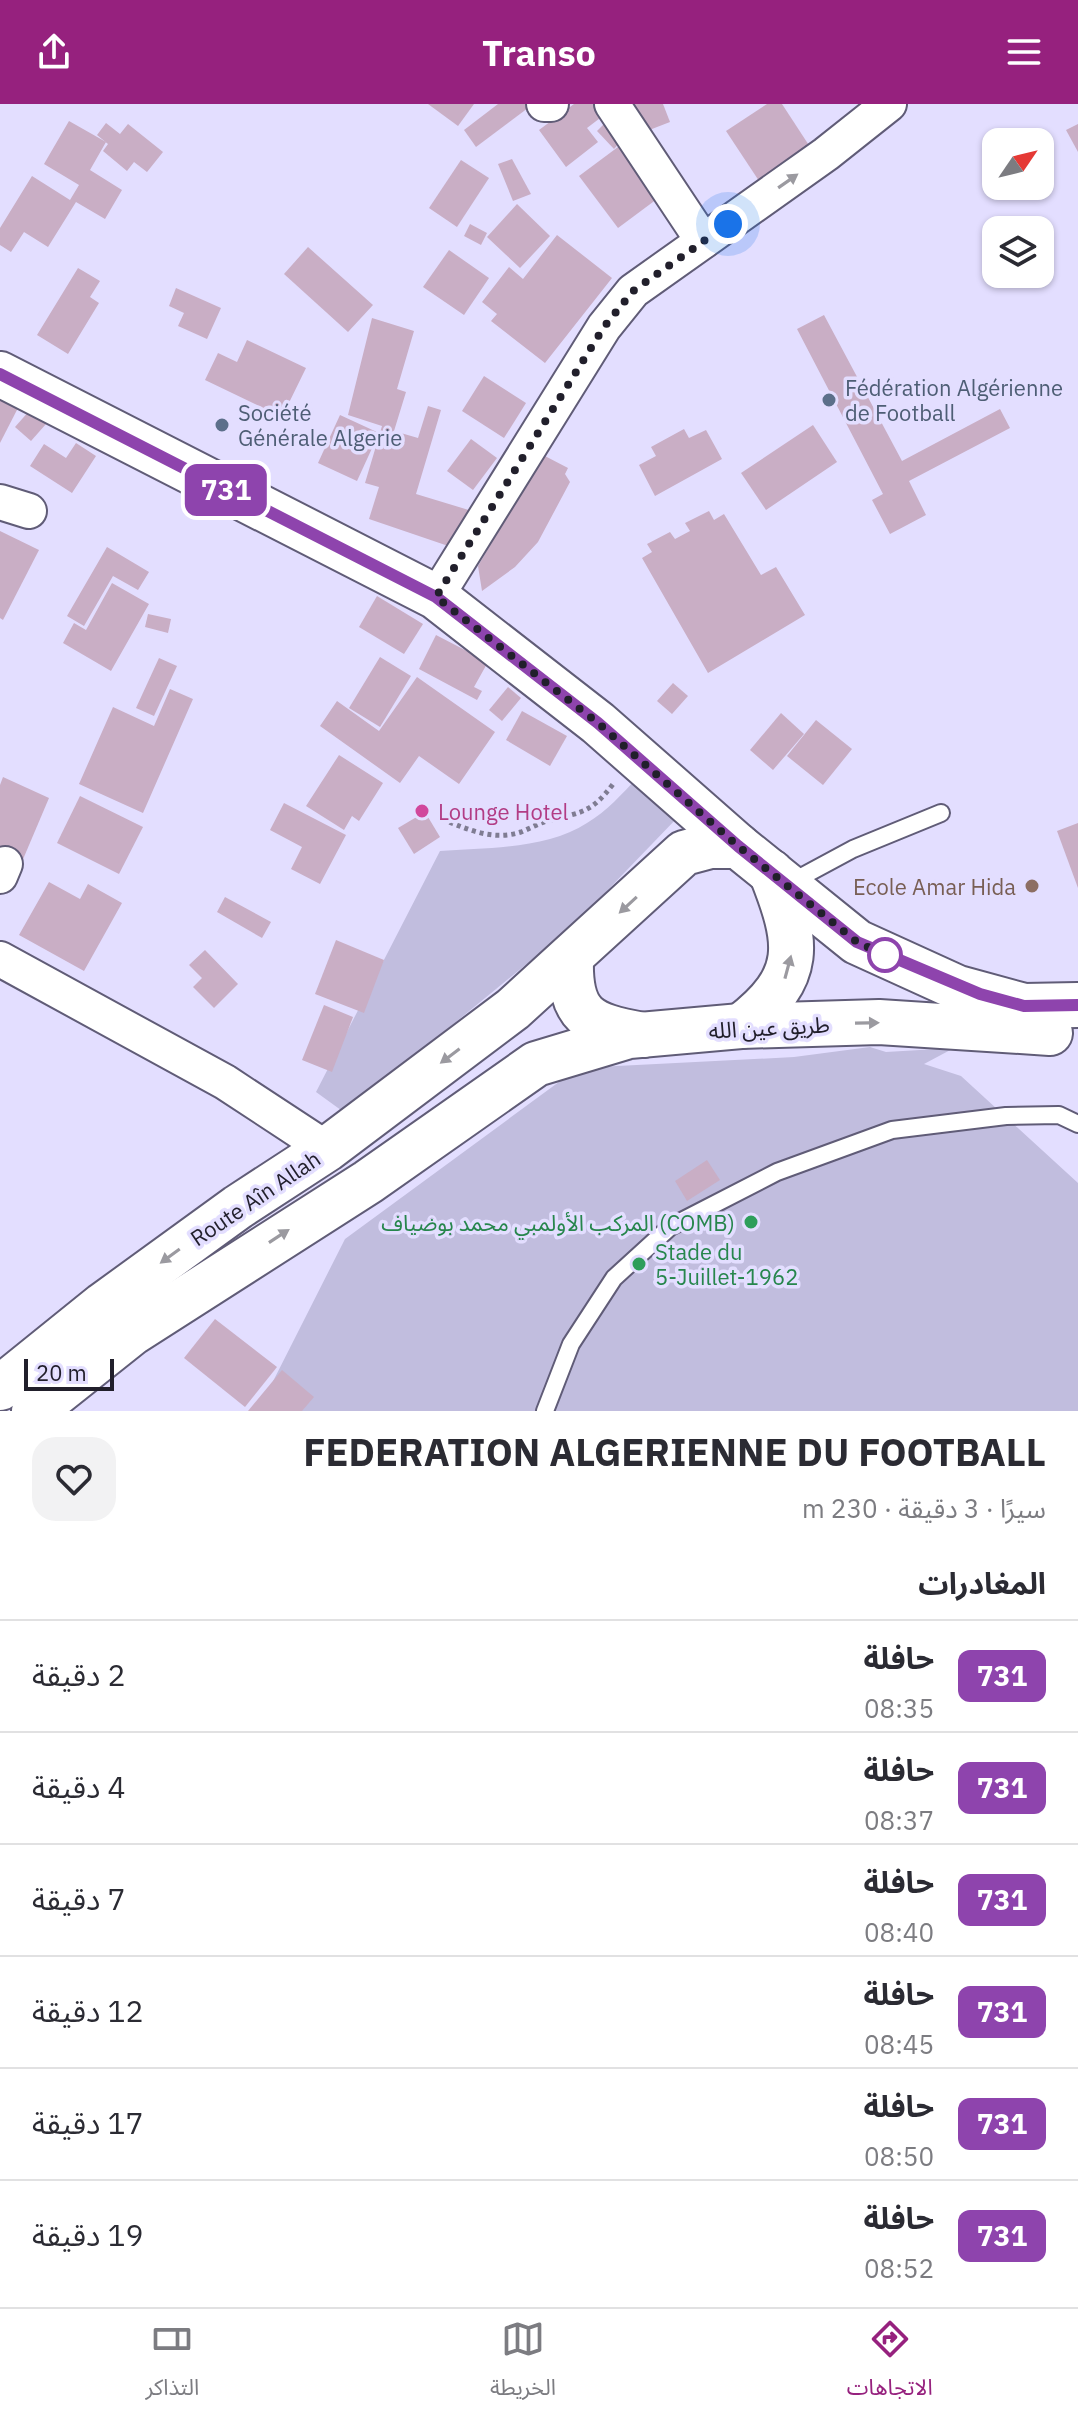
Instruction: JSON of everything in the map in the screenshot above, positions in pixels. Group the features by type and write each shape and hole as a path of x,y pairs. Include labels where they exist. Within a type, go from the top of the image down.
{"main road":[{"path":"0,374 436,597 477,626 641,759 738,846 857,942 972,992 1024,1006 1078,1005"},
{"path":"684,853 691,826 687,801"},
{"path":"650,1036 610,1029 584,1016 570,989 571,957 684,853 710,846 738,846"},
{"path":"741,1026 769,1005 782,988 791,954 779,879"},
{"name":"Route Aîn Allah","path":"0,1388 127,1287 238,1207 327,1149 513,1009 571,957"},
{"name":"طريق عين الله","path":"536,1064 629,1036 741,1026 879,1022 1078,1035"},
{"name":"Route Aîn Allah","path":"34,1411 132,1333 368,1182 536,1064"}],"street":[{"path":"544,104 551,104"},
{"path":"612,104 703,241"},
{"path":"436,597 604,327 633,291 889,104"},
{"path":"0,959 225,1082 327,1149"}],"lane":[{"path":"779,879 941,813"},
{"path":"545,1411 571,1344 614,1278 670,1227 777,1172 892,1130 1006,1116 1059,1115 1078,1124"}],"path":[{"path":"442,819 480,834 502,837 549,820 580,815 601,800 615,781 641,759"}],"shaded area":[{"path":"638,777 678,817 574,925 345,1113 316,1092 440,851 516,846 571,832 601,813"},
{"name":"المركب الأولمبي محمد بوضياف (COMB)","path":"870,1047 886,1052 954,1048 924,1064 961,1076 1078,1183 1078,1411 258,1411 345,1239 578,1068 794,1057"}],"building":[{"path":"428,104 474,104 458,126"},
{"path":"498,104 525,104 528,108 476,147 464,130"},
{"path":"574,104 601,104 608,112 587,128 598,142 566,167 539,130"},
{"path":"628,104 663,104 670,122 639,134"},
{"path":"767,104 782,104 814,153 763,187 726,131"},
{"path":"69,121 106,142 90,170 122,190 105,219 76,202 48,247 24,232 11,252 0,245 0,228 32,176 70,200 79,185 44,164"},
{"path":"606,122 623,139 614,149 597,131"},
{"path":"106,123 120,134 128,124 163,152 147,172 134,162 127,171 103,151 108,144 97,135"},
{"path":"1078,124 1078,152 1066,130"},
{"path":"622,144 661,196 618,228 579,176"},
{"path":"512,159 531,194 513,201 498,164"},
{"path":"461,160 489,178 457,227 429,208"},
{"path":"517,204 550,236 520,268 487,237"},
{"path":"470,224 487,233 481,245 464,236"},
{"path":"557,235 612,278 545,363 491,321 497,314 482,302 509,267 523,279"},
{"path":"308,247 373,305 348,332 284,274"},
{"path":"449,250 489,278 464,315 423,287"},
{"path":"78,268 100,281 90,297 99,303 68,354 37,335"},
{"path":"176,288 221,308 207,339 178,326 184,313 169,306"},
{"path":"824,315 902,461 1000,409 1010,428 909,481 926,515 890,534 872,500 883,494 797,329"},
{"path":"372,318 414,331 397,389 406,392 394,431 418,438 428,406 441,410 416,494 472,511 460,550 369,519 379,487 365,483 382,426 348,415"},
{"path":"247,340 306,368 282,417 205,380 218,353 237,362"},
{"path":"484,376 526,403 504,438 462,411"},
{"path":"0,396 19,406 0,443"},
{"path":"30,410 46,424 31,441 15,427"},
{"path":"340,415 379,433 357,481 318,463"},
{"path":"813,425 837,462 766,510 741,473"},
{"path":"684,429 689,438 706,430 722,459 655,496 639,465 656,456 651,447"},
{"path":"471,439 497,458 473,490 447,471"},
{"path":"76,443 96,456 72,493 30,466 44,444 66,458"},
{"path":"543,455 568,468 565,474 570,482 538,542 515,567 482,591 478,566"},
{"path":"709,511 714,520 724,514 761,575 776,567 805,615 708,673 642,558 652,552 647,544 670,532 675,539 690,531 685,523"},
{"path":"0,531 39,550 3,620 0,618"},
{"path":"107,547 149,572 138,590 113,576 84,626 67,616"},
{"path":"112,583 149,604 111,671 63,643 74,623 86,630"},
{"path":"377,596 423,624 404,654 359,627"},
{"path":"148,614 171,619 168,633 145,627"},
{"path":"436,635 488,662 474,687 482,691 477,700 419,669"},
{"path":"380,657 411,676 380,727 349,708"},
{"path":"159,658 177,666 154,716 136,708"},
{"path":"417,677 495,732 459,784 419,756 400,783 320,726 337,701 379,731"},
{"path":"673,683 688,696 672,714 657,701"},
{"path":"508,687 521,698 502,721 489,710"},
{"path":"170,689 193,699 143,813 79,784 113,707 154,726"},
{"path":"522,711 567,736 550,766 506,740"},
{"path":"781,713 804,734 773,770 750,750"},
{"path":"816,720 852,749 823,785 787,756"},
{"path":"339,755 383,783 359,821 352,816 344,830 306,806"},
{"path":"3,777 49,798 21,864 0,855 0,785"},
{"path":"80,796 143,827 119,874 57,843"},
{"path":"284,803 346,835 320,884 291,869 302,847 270,830"},
{"path":"425,812 440,837 414,854 398,828"},
{"path":"1078,823 1078,888 1057,831"},
{"path":"49,882 80,899 88,884 122,903 84,971 19,935"},
{"path":"225,897 271,922 262,938 217,912"},
{"path":"336,940 384,960 364,1013 315,994"},
{"path":"205,950 238,984 214,1008 193,987 202,978 189,965"},
{"path":"324,1005 353,1017 332,1072 302,1060"},
{"path":"707,1160 720,1180 687,1201 675,1181"},
{"path":"215,1319 277,1367 245,1407 184,1358"},
{"path":"282,1370 314,1397 302,1411 248,1411"}],"bus line":[{"name":"731","path":"0,374 436,597 598,723 738,846 857,942 958,988 1024,1006 1078,1005"}],"place":[{"name":"Fédération Algérienne de Football","path":"829,400"},
{"name":"Société Générale Algerie","path":"222,425"},
{"name":"Lounge Hotel","path":"422,811"},
{"name":"Ecole Amar Hida","path":"1032,886"},
{"name":"المركب الأولمبي محمد بوضياف (COMB)","path":"751,1222"},
{"name":"Stade du 5-Juillet-1962","path":"639,1264"}],"route":[{"path":"728,224 633,291 604,327 436,597 598,723 738,846 857,942 885,955"}]}
